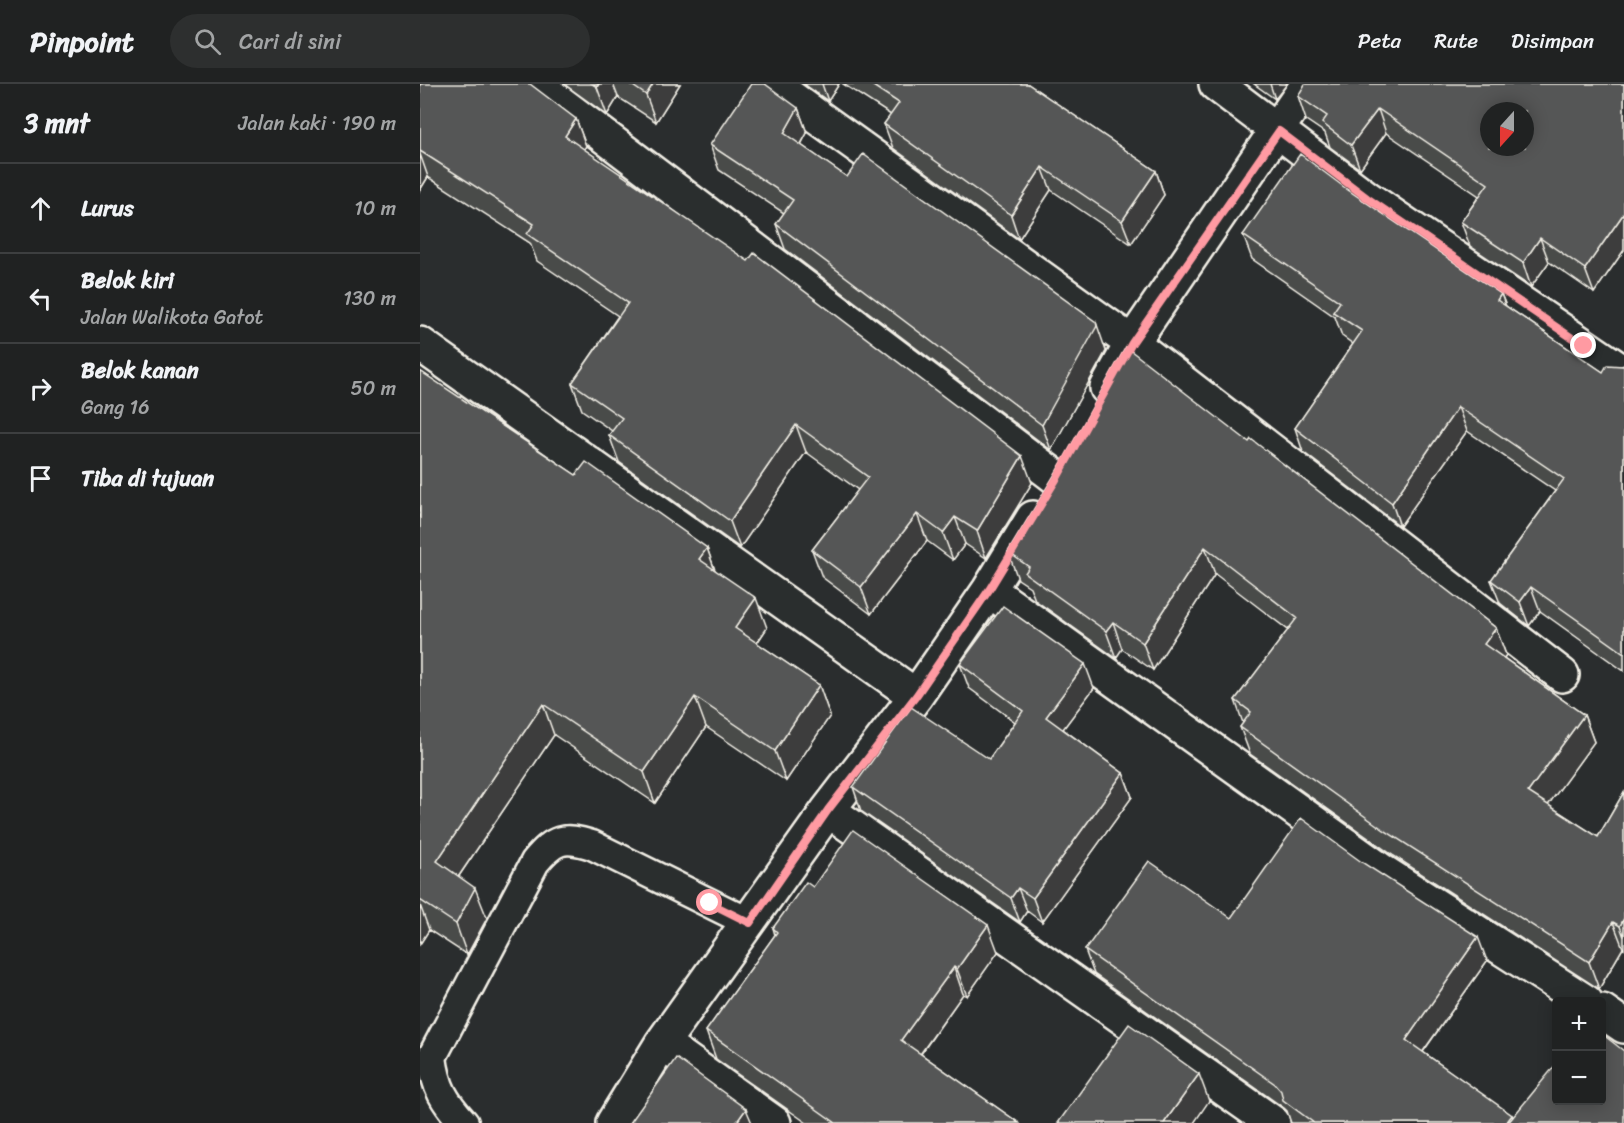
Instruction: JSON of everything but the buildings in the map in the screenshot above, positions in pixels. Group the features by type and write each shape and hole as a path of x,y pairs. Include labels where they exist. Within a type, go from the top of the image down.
{"street":[{"path":"535,84 1057,478"},
{"path":"772,84 1132,343 1562,675"},
{"path":"1216,84 1367,198 1624,373"},
{"path":"1092,416 1132,343 1279,131 1308,84"},
{"path":"420,344 916,696"},
{"path":"613,1123 662,1043 750,923 828,810 916,696 989,590 1074,447"},
{"path":"989,590 1383,872 1578,997"},
{"path":"828,810 1273,1123"},
{"path":"1606,1014 1624,1026"},
{"path":"662,1043 774,1123"}],"lane":[{"path":"464,1123 448,1106 435,1082 432,1058 535,862 549,844 571,838 592,844 750,923"}],"route":[{"path":"710,903 750,923 828,810 916,696 989,590 1057,478 1132,343 1279,131 1367,198 1584,346"}]}
